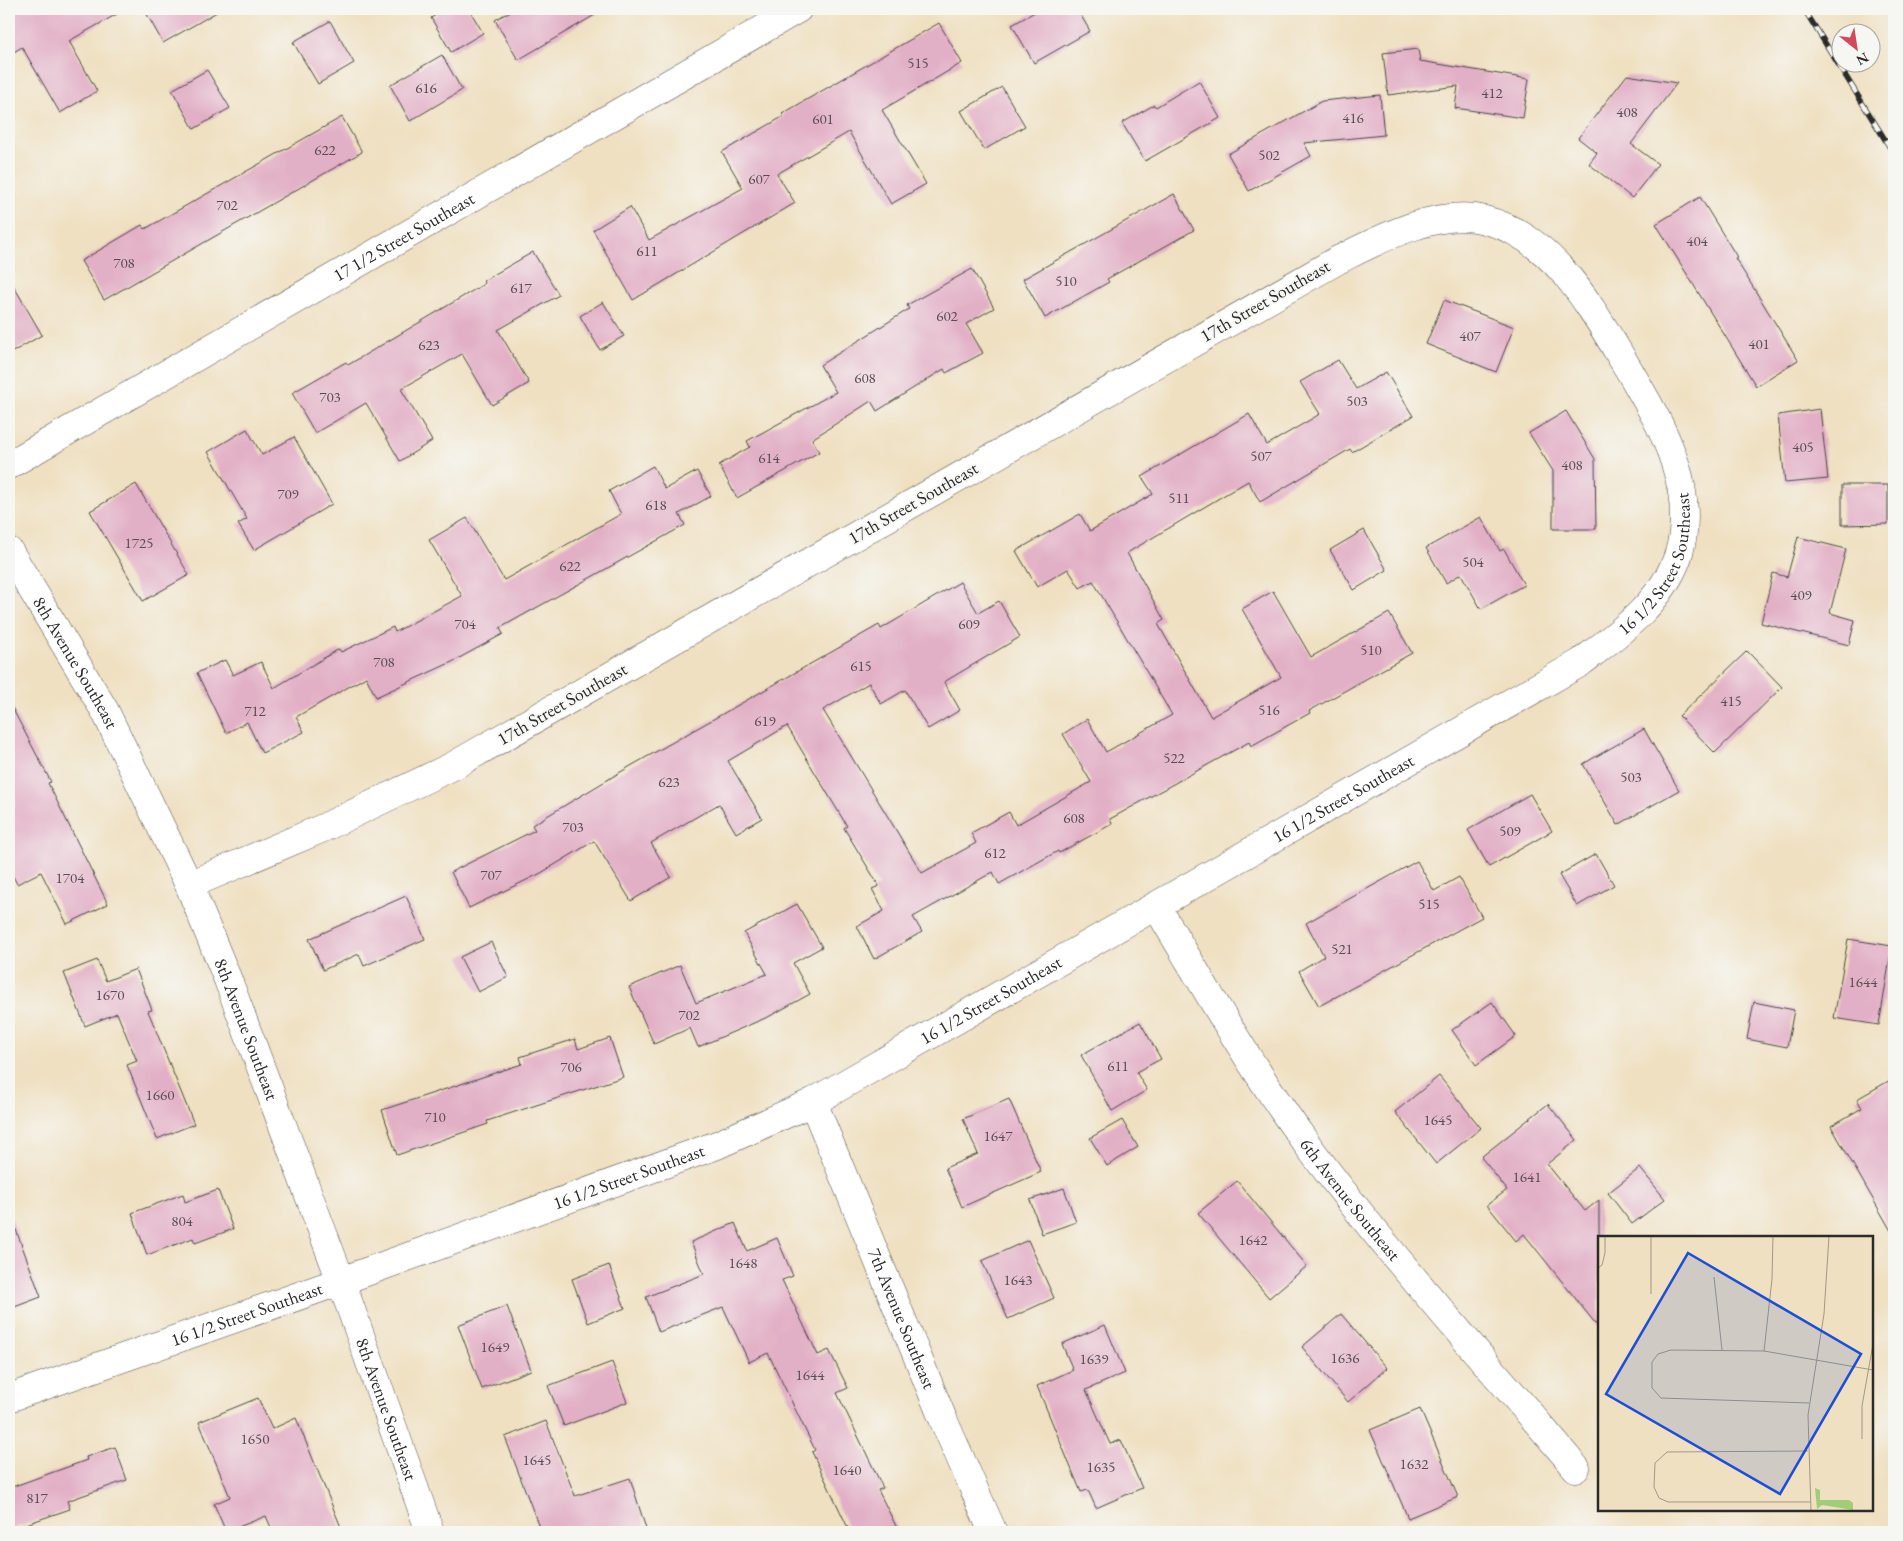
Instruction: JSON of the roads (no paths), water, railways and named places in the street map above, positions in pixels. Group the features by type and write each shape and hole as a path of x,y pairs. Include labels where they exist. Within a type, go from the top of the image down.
{"street":[{"name":"17 1/2 Street Southeast","path":"9,465 798,9"},
{"name":"17th Street Southeast","path":"189,885 323,828 453,766 1338,260 1404,229 1433,221 1466,218 1485,220 1517,233 1534,245 1571,280 1609,338"},
{"name":"16 1/2 Street Southeast","path":"9,1398 341,1281 716,1144 813,1102 1157,907 1580,663 1615,636 1653,599 1670,574 1678,554 1684,512 1679,478 1672,453 1654,412 1609,338"},
{"name":"8th Avenue Southeast","path":"9,550 105,712 189,885 228,980 341,1281 430,1532"},
{"name":"6th Avenue Southeast","path":"1157,907 1241,1047 1307,1144 1382,1238 1576,1468"},
{"name":"7th Avenue Southeast","path":"813,1102 943,1419 993,1532"}],"railway":[{"path":"1804,9 1894,154"}]}
